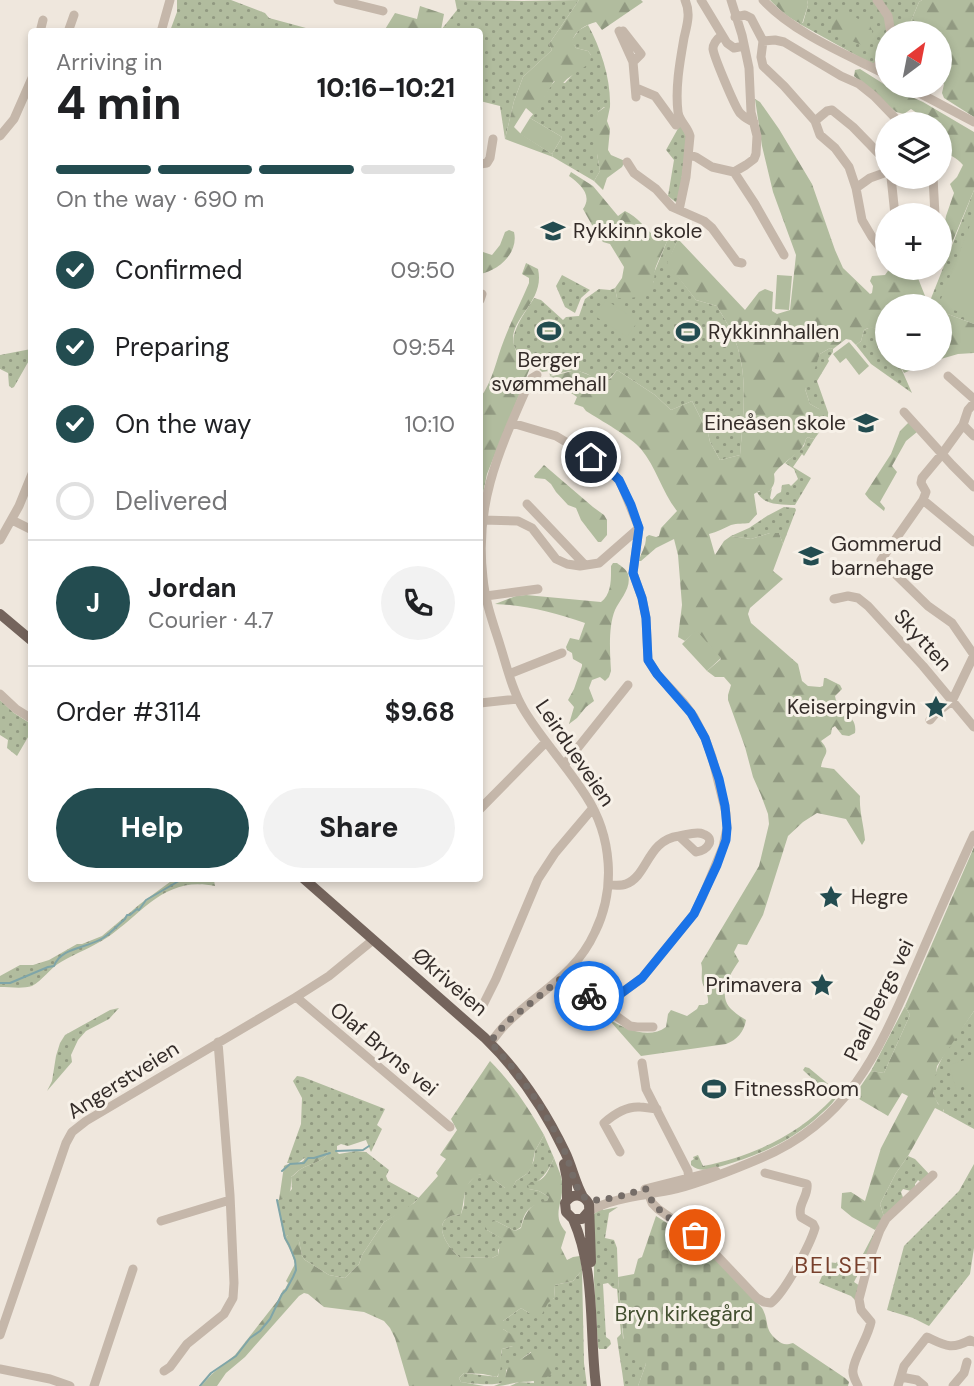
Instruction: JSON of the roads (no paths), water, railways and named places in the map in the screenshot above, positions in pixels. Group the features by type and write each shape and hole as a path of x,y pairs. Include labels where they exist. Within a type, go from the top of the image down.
{"main road":[{"path":"0,614 28,638"},
{"name":"Økriveien","path":"308,882 487,1040 519,1076 566,1153 584,1197"},
{"name":"Økriveien","path":"554,1132 566,1172 567,1200"},
{"path":"589,1283 589,1204 584,1197 575,1195 567,1200 565,1209 573,1219 582,1242 589,1283 596,1386"},
{"path":"573,1219 582,1219 588,1212"}],"street":[{"path":"162,28 170,0"},
{"path":"339,0 383,11"},
{"path":"679,210 689,155 689,131 678,112 678,80 689,13 685,0"},
{"path":"701,0 730,46 744,46"},
{"path":"689,155 719,170 734,172 754,159 756,154 757,136 749,88 749,68 731,0"},
{"path":"763,0 795,26 875,68"},
{"path":"877,0 889,21"},
{"path":"69,28 74,15"},
{"path":"735,17 745,15 751,18 763,41 761,57 764,68 815,121 820,135 835,148 849,167 862,220 875,241"},
{"path":"41,28 43,20"},
{"path":"621,31 641,54 633,62 636,92 655,96 676,125"},
{"path":"722,35 713,45 716,56 736,108 745,118 754,122"},
{"path":"763,41 784,42 859,84 889,112"},
{"path":"0,136 14,119 28,87"},
{"path":"929,98 974,122"},
{"path":"666,110 678,112"},
{"path":"815,121 832,110 875,150"},
{"path":"483,164 490,159 493,139"},
{"path":"627,162 634,173 656,189 672,206 704,221 712,228 737,262 742,263"},
{"path":"734,172 784,255"},
{"path":"856,188 875,176"},
{"name":"Leirdueveien","path":"483,515 494,466 528,385 537,375"},
{"path":"930,720 952,701 973,658 952,623 891,578 881,560 923,500 926,492 921,483 922,478 963,425 974,401 948,376"},
{"path":"904,412 974,487"},
{"path":"512,423 560,438 611,471 622,486 639,528 633,573 646,618 648,660 691,713 705,738 725,806 726,840 694,914 642,978 616,997 599,1004"},
{"path":"963,425 974,436"},
{"path":"0,540 28,483"},
{"path":"923,500 974,542"},
{"path":"527,504 585,565"},
{"path":"12,520 28,528"},
{"path":"483,520 523,523 532,528 552,555 561,562 574,565 599,563 639,528"},
{"name":"Leirdueveien","path":"483,575 485,596 518,699 546,742 587,796 601,825 608,860 609,885 603,914 579,959 564,976 487,1040"},
{"path":"485,596 538,589"},
{"name":"Skytten","path":"834,599 848,596 858,598 868,606 974,727"},
{"path":"509,674 562,653"},
{"path":"564,765 628,685"},
{"path":"0,694 28,716"},
{"path":"483,703 518,699"},
{"path":"483,806 546,742"},
{"path":"480,1011 538,879 555,853 593,808"},
{"name":"Paal Bergs vei","path":"584,1197 602,1200 722,1175 780,1150 834,1110 861,1077 876,1052 974,835"},
{"path":"609,885 629,883 659,845 671,837 679,836"},
{"name":"Angerstveien","path":"0,1335 72,1132 86,1121 329,976 373,940"},
{"path":"564,976 630,1026 653,1027"},
{"name":"Olaf Bryns vei","path":"296,997 450,1127"},
{"path":"164,1371 187,1344 224,1314 233,1298 230,1200 218,1042"},
{"path":"642,1063 646,1089 688,1171 688,1181"},
{"path":"620,1152 604,1123 626,1108 641,1106 657,1109"},
{"path":"647,1191 658,1209 707,1245 752,1294 761,1301 771,1303 785,1287 815,1228 801,1217 799,1212 808,1190 807,1184 765,1173"},
{"path":"858,1386 853,1367 869,1334 871,1322 861,1310 859,1299 875,1242 886,1219 933,1175"},
{"name":"Paal Bergs vei","path":"588,1212 647,1191"},
{"path":"161,1221 230,1200"},
{"path":"94,1386 133,1269"},
{"path":"924,1386 917,1380 900,1382 904,1366 928,1337 948,1347 973,1338"},
{"path":"953,1386 964,1373 967,1362"},
{"path":"0,1369 70,1386"}],"waterway":[{"path":"0,983 10,983 54,966 62,955 103,938 127,915 139,910 146,900 177,882"},
{"path":"336,1151 363,1150 369,1146"},
{"path":"282,1171 290,1164 304,1163 308,1158 330,1153"},
{"path":"200,1386 211,1373 236,1356 270,1319 296,1270 295,1260 285,1238 277,1200"}],"place":[{"name":"Rykkinn skole","path":"553,231"},
{"name":"Berger svømmehall","path":"549,331"},
{"name":"Rykkinnhallen","path":"688,332"},
{"name":"Eineåsen skole","path":"866,423"},
{"name":"Gommerud barnehage","path":"811,556"},
{"name":"Keiserpingvin","path":"936,707"},
{"name":"Hegre","path":"831,897"},
{"name":"Primavera","path":"822,985"},
{"name":"FitnessRoom","path":"714,1089"}],"district":[{"name":"BELSET","path":"839,1265"}],"park label":[{"name":"Bryn kirkegård","path":"684,1314"}]}
